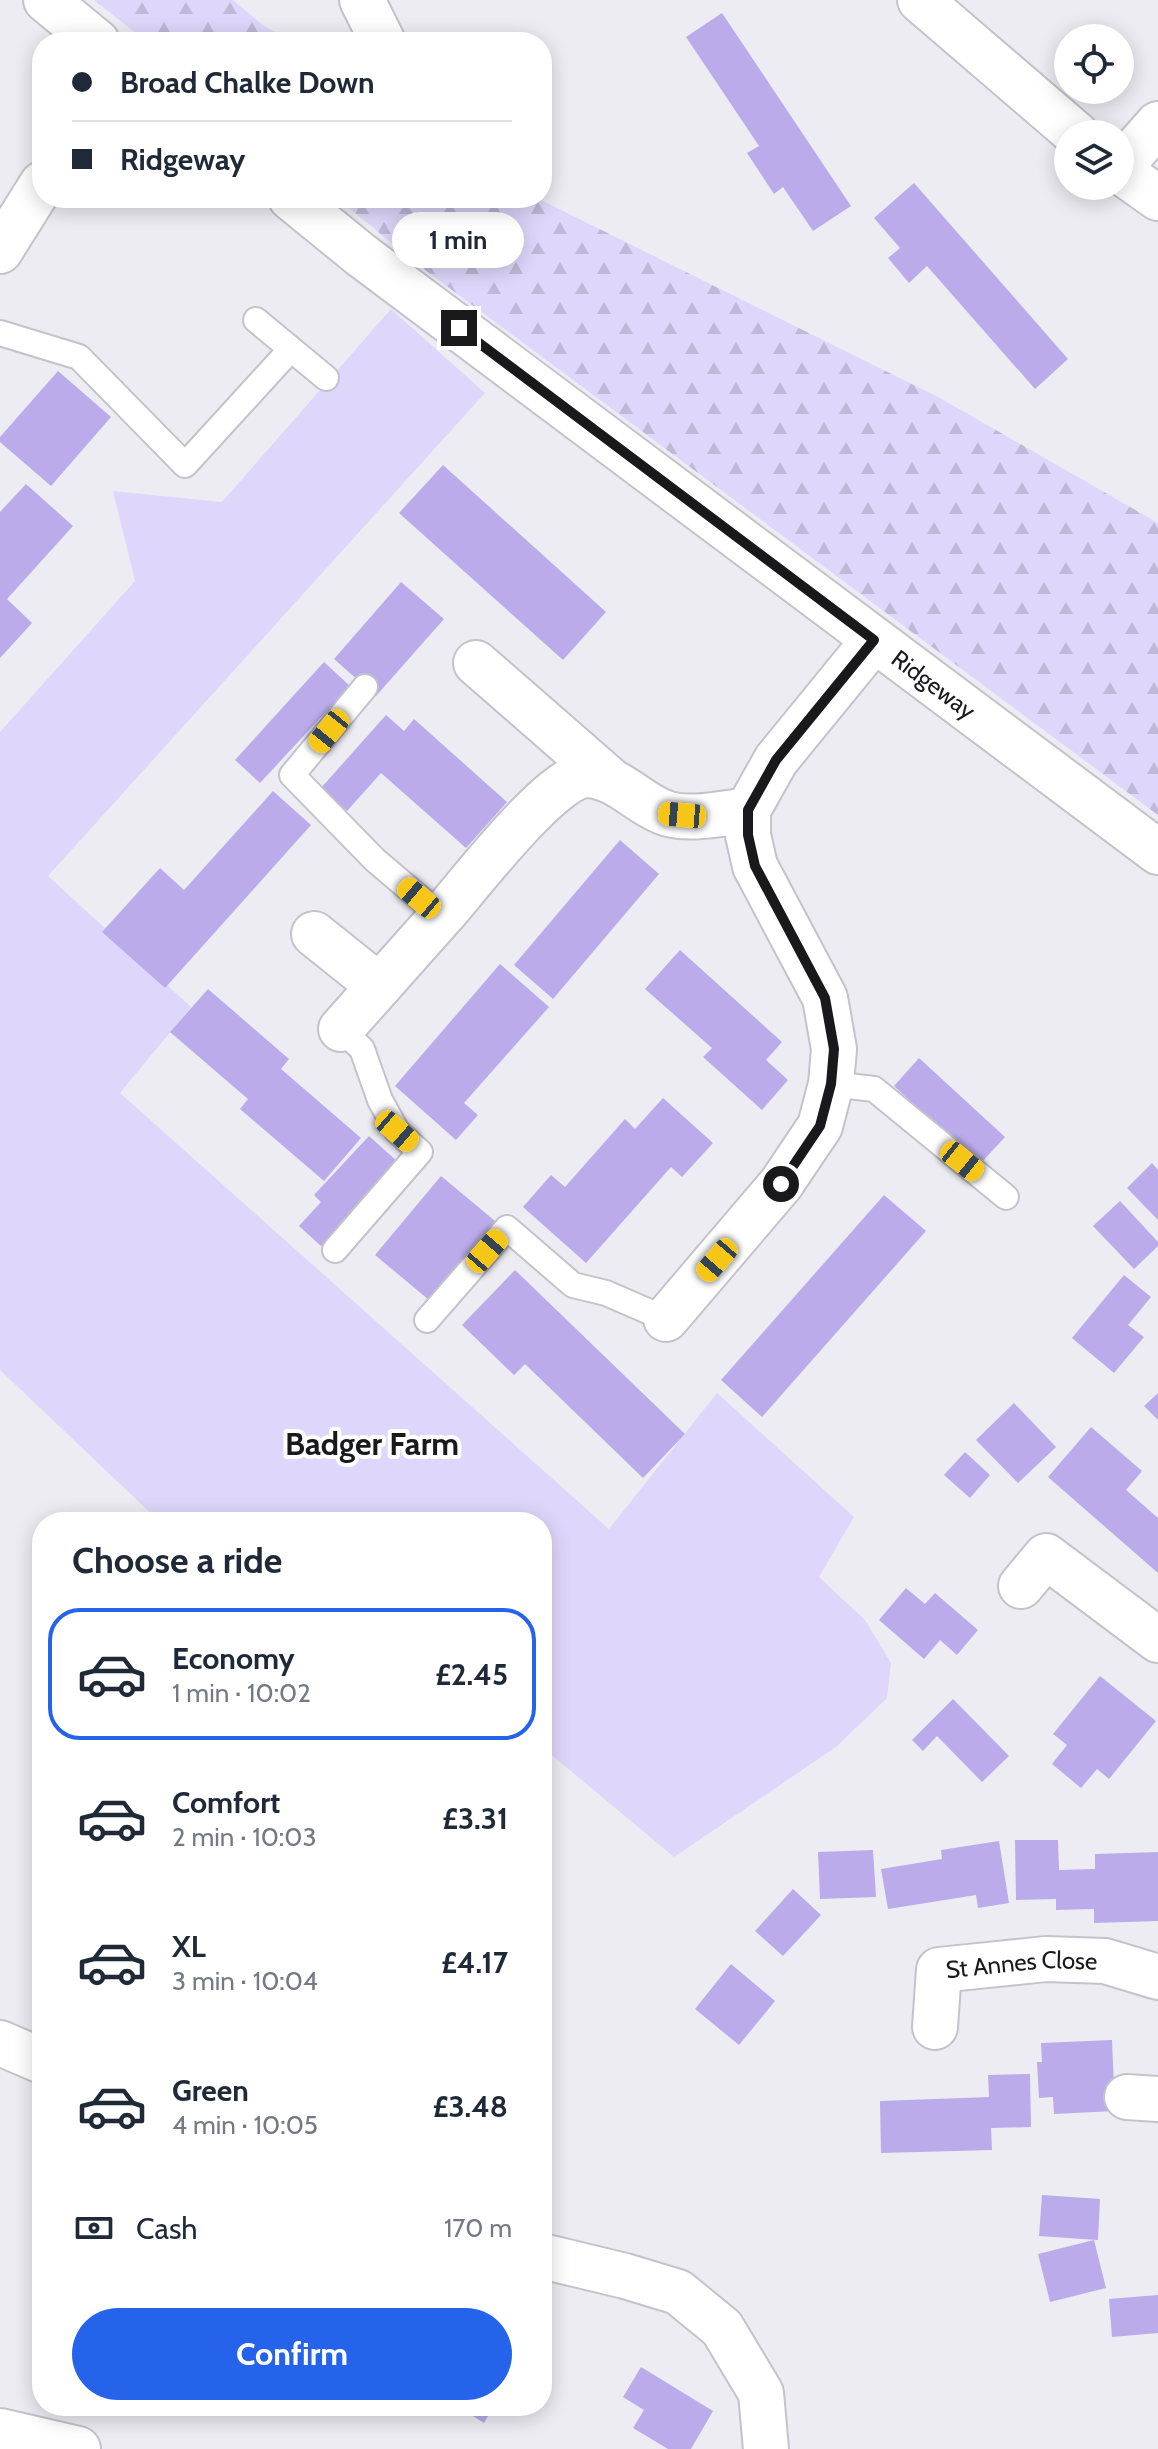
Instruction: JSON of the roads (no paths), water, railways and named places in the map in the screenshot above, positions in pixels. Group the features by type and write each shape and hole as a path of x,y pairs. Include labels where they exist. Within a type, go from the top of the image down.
{"street":[{"path":"46,0 85,32"},
{"path":"362,0 378,32"},
{"path":"920,0 1060,120"},
{"path":"1134,152 1158,124"},
{"path":"1134,180 1158,198"},
{"path":"0,251 32,200"},
{"name":"Ridgeway","path":"303,208 361,255 1158,852"},
{"path":"666,1319 781,1184 820,1126 831,1084 834,1049 825,998 755,866 748,835 748,810 776,760 874,640"},
{"path":"476,663 609,779 665,813 698,816 748,810"},
{"path":"341,1029 474,875 545,800 568,782 585,774 609,779"},
{"path":"314,934 379,986"},
{"path":"1021,1586 1046,1556 1158,1640"},
{"name":"St Annes Close","path":"935,2027 939,1970 1046,1959 1105,1961 1158,1977"},
{"path":"0,2043 32,2057"},
{"path":"552,2258 678,2292 722,2328 761,2393 766,2449"},
{"path":"0,2431 78,2449"}],"lane":[{"path":"256,320 326,378"},
{"path":"0,333 79,357 185,465 291,349"},
{"path":"365,687 292,775 375,860 441,916"},
{"path":"335,1250 420,1152 397,1131 380,1100 362,1049 341,1029"},
{"path":"831,1084 874,1089 1006,1197"},
{"path":"427,1320 507,1228 573,1285 606,1293 666,1319"}],"district":[{"name":"Badger Farm","path":"372,1443"}]}
